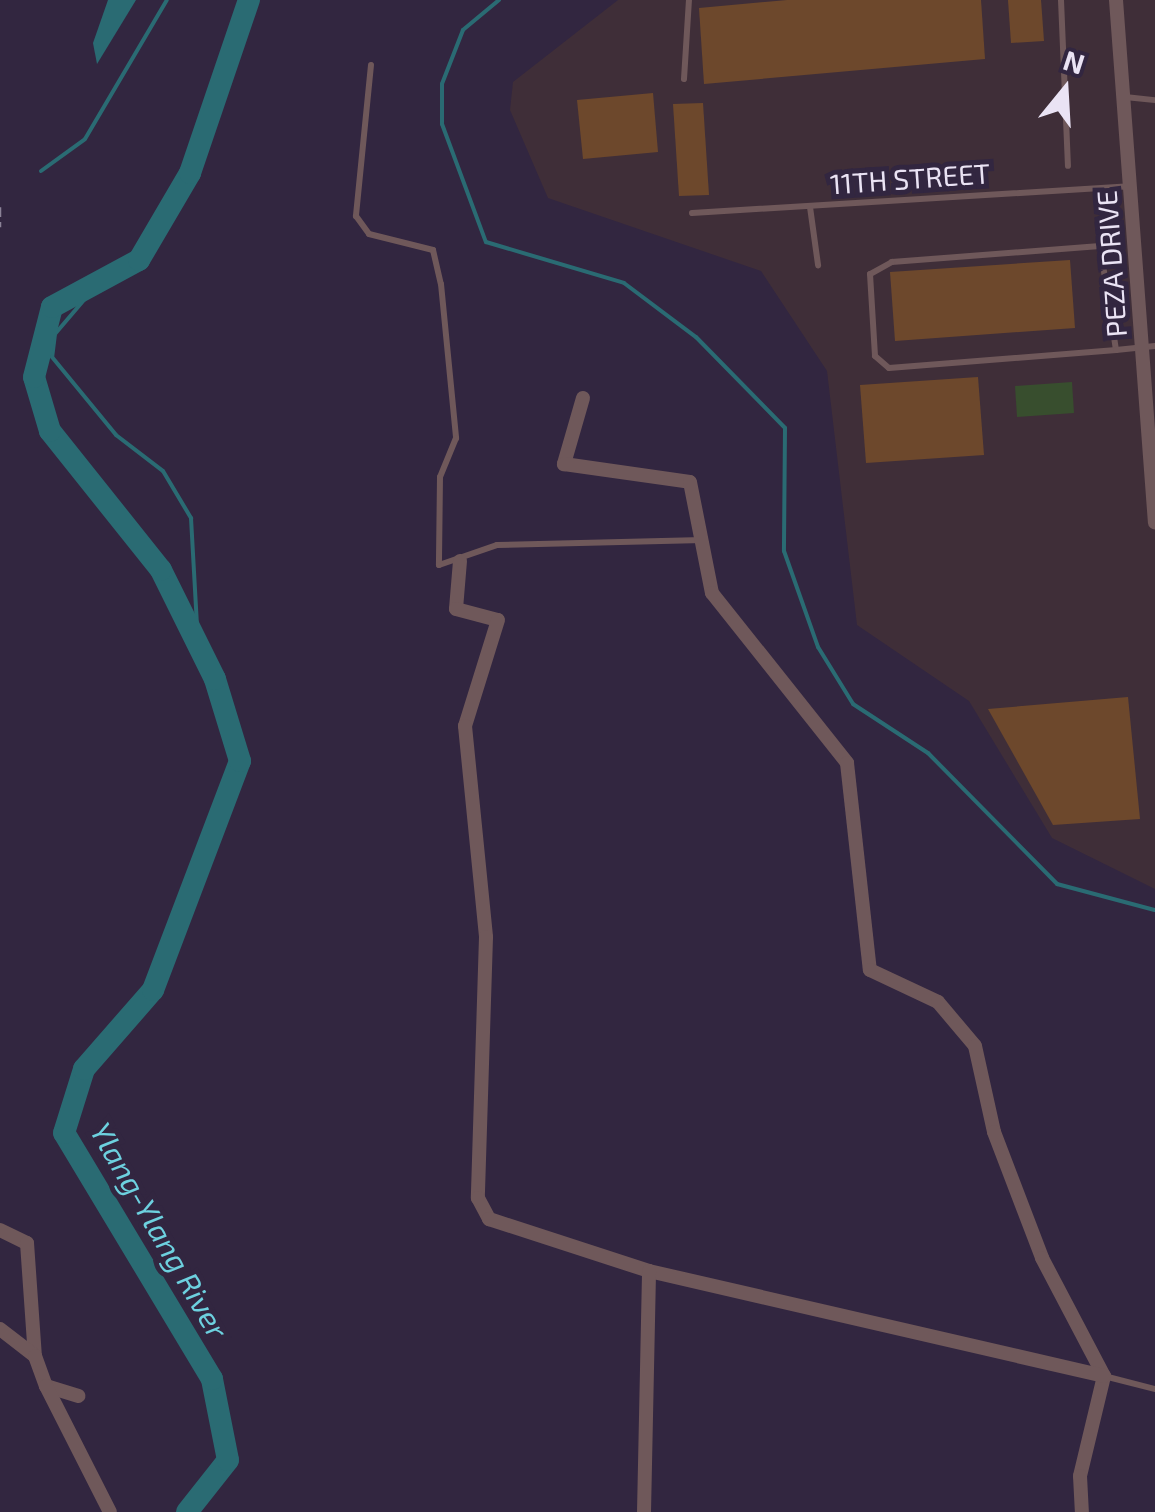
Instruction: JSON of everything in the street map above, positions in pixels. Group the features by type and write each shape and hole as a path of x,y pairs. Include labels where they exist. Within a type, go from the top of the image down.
{"street":[{"name":"PEZA DRIVE","path":"1116,0 1130,186 1148,347 1155,524"},
{"path":"584,398 564,464 690,482 712,594 847,763 870,970 938,1002 975,1046 994,1132 1042,1258 1104,1376 1080,1476 1082,1512"},
{"path":"460,561 456,608 498,620 465,726 486,937 478,1198 489,1219 648,1271 1104,1376"},
{"path":"0,1230 26,1243 35,1356 46,1386 110,1512"},
{"path":"644,1512 648,1271"},
{"path":"1,1335 35,1356"},
{"path":"46,1386 78,1396"}],"lane":[{"path":"684,79 690,0"},
{"path":"1061,0 1068,166"},
{"path":"370,65 356,216 370,234 437,256 456,438 440,477 438,561 448,568 497,545 704,540"},
{"path":"1124,98 1155,100"},
{"name":"11TH STREET","path":"692,213 1130,186"},
{"path":"810,207 818,265"},
{"path":"1116,350 1100,246 892,262 870,274 875,356 889,368 1116,350 1148,347"},
{"path":"1104,1376 1155,1389"}],"path":[{"path":"0,207 0,227"}],"shaded area":[{"path":"108,0 136,0 97,64 93,43"},
{"path":"618,0 1155,0 1155,889 1052,838 969,701 857,625 827,371 761,271 548,198 510,110 513,82"},
{"path":"1072,382 1074,413 1017,417 1015,386"}],"building":[{"path":"787,0 981,0 985,59 704,84 699,8"},
{"path":"1008,0 1041,0 1044,41 1011,43"},
{"path":"653,93 658,152 583,159 577,100"},
{"path":"703,103 709,195 679,196 673,104"},
{"path":"1070,260 1075,328 895,341 890,272"},
{"path":"978,377 984,455 866,463 860,385"},
{"path":"1128,697 1140,819 1053,825 988,709"}],"waterway":[{"path":"41,171 85,139 167,0"},
{"name":"Ylang-Ylang River","path":"187,1512 228,1460 212,1379 64,1133 84,1069 153,990 240,761 215,679 161,570 50,431 34,377 52,307 139,260 190,173 249,0"},
{"path":"499,0 463,30 442,84 442,124 486,242 624,283 696,337 785,428 784,551 818,647 853,704 928,753 1057,884 1155,910"},
{"path":"101,280 55,334 52,357 116,435 163,471 191,518 198,645"}]}
